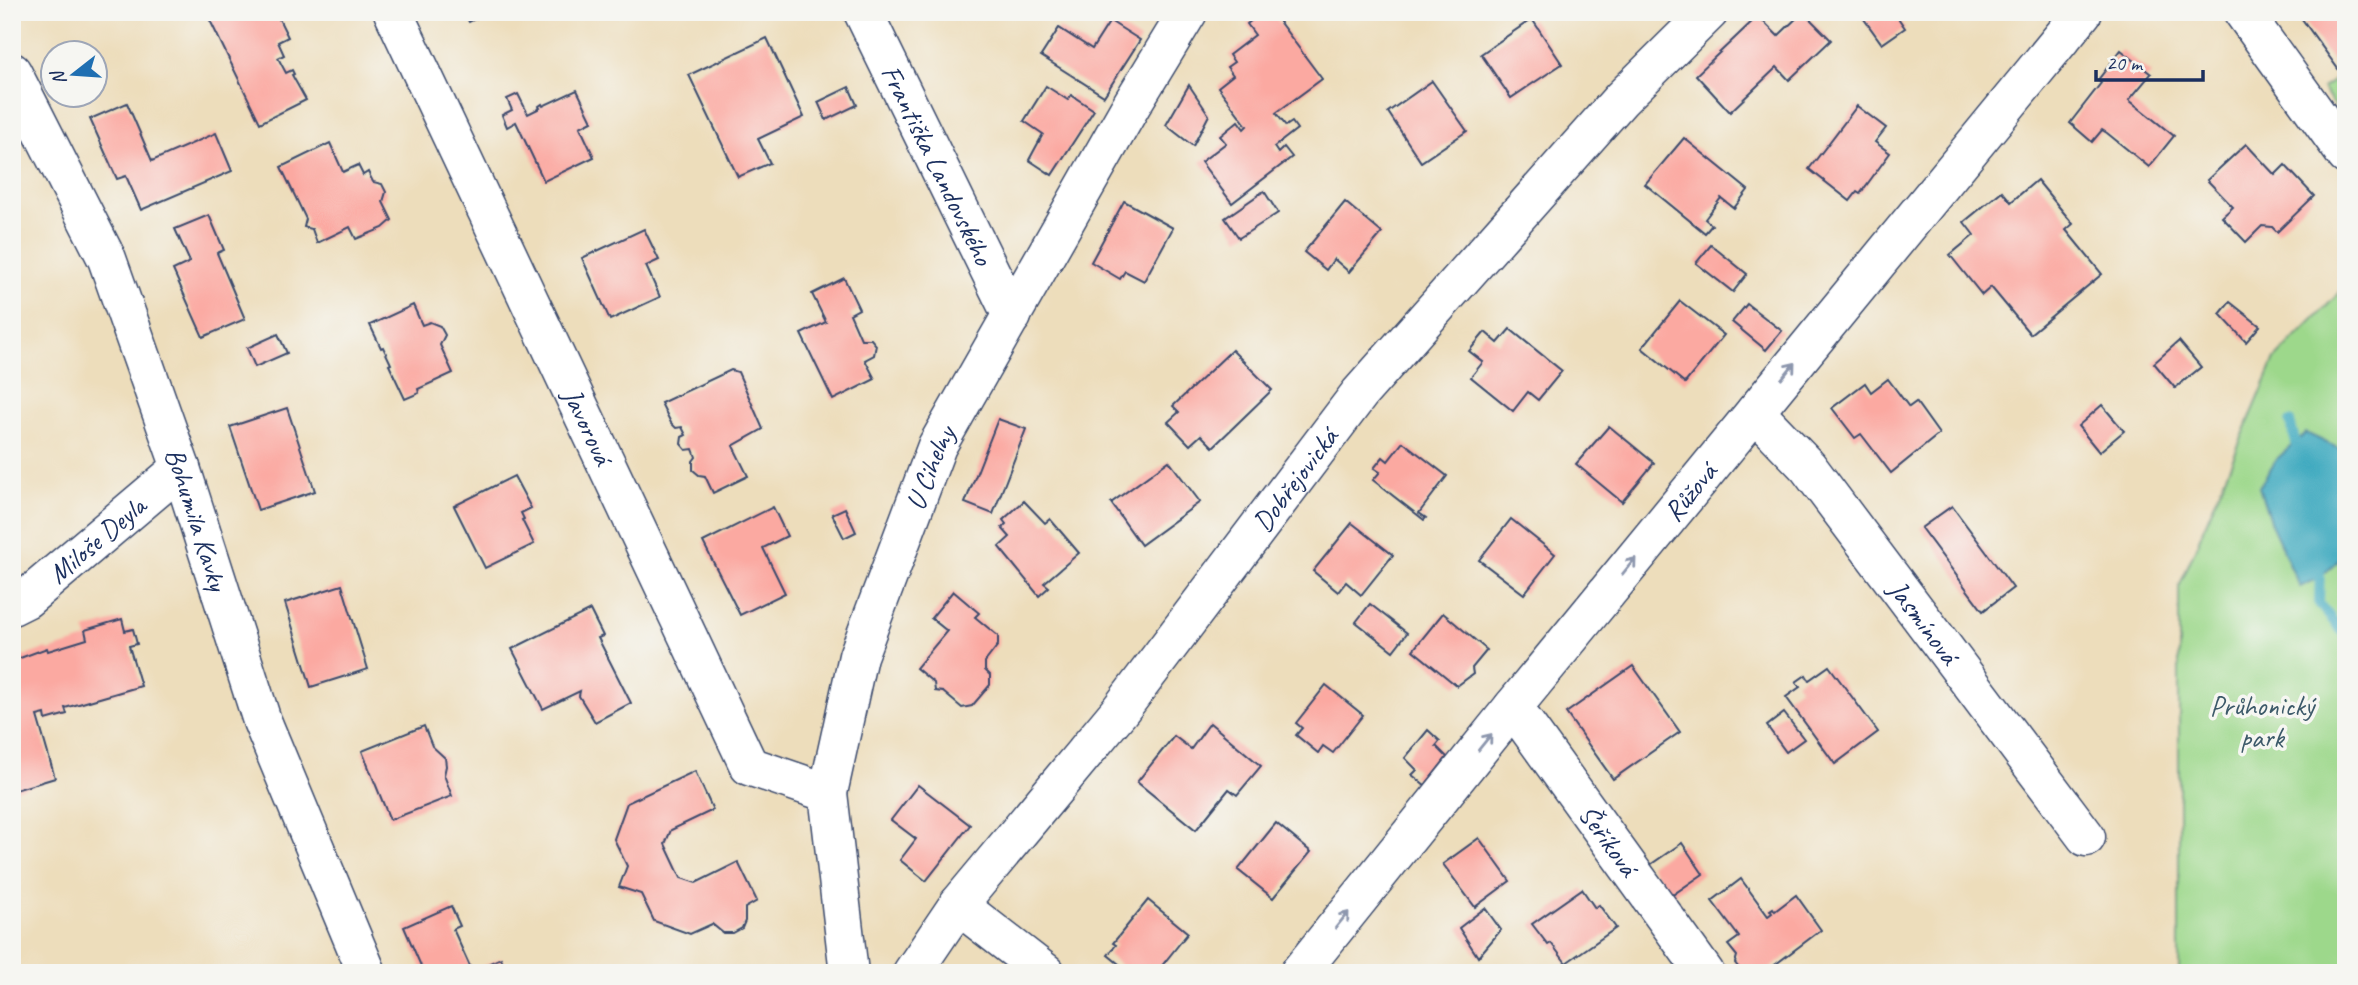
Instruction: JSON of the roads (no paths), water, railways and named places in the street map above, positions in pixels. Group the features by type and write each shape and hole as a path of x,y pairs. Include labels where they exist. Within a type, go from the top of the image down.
{"street":[{"name":"Javorová","path":"393,12 749,766 828,793"},
{"name":"Františka Landovského","path":"863,12 1012,316"},
{"name":"U Cihelny","path":"849,973 828,793 858,656 937,446 1132,104 1188,12"},
{"name":"Dobřejovická","path":"912,973 958,905 1121,709 1360,393 1621,99 1709,12"},
{"name":"Růžová","path":"1299,973 1513,707 2083,12"},
{"path":"2243,12 2346,155"},
{"name":"Bohumila Kavky","path":"12,72 107,259 181,468 262,721 367,973"},
{"name":"Jasmínová","path":"1755,412 1808,467 2086,837"},
{"name":"Miloše Deyla","path":"12,606 26,599 181,468"},
{"name":"Šeříková","path":"1513,707 1705,973"},
{"path":"958,905 1045,973"}],"water":[{"path":"2306,433 2346,452 2347,521 2340,557 2322,575 2300,587 2271,524 2259,487 2278,458"}],"waterway":[{"path":"2290,422 2300,457"},
{"path":"2320,564 2319,604 2346,636"}],"park label":[{"name":"Průhonický park","path":"2262,721"}]}
